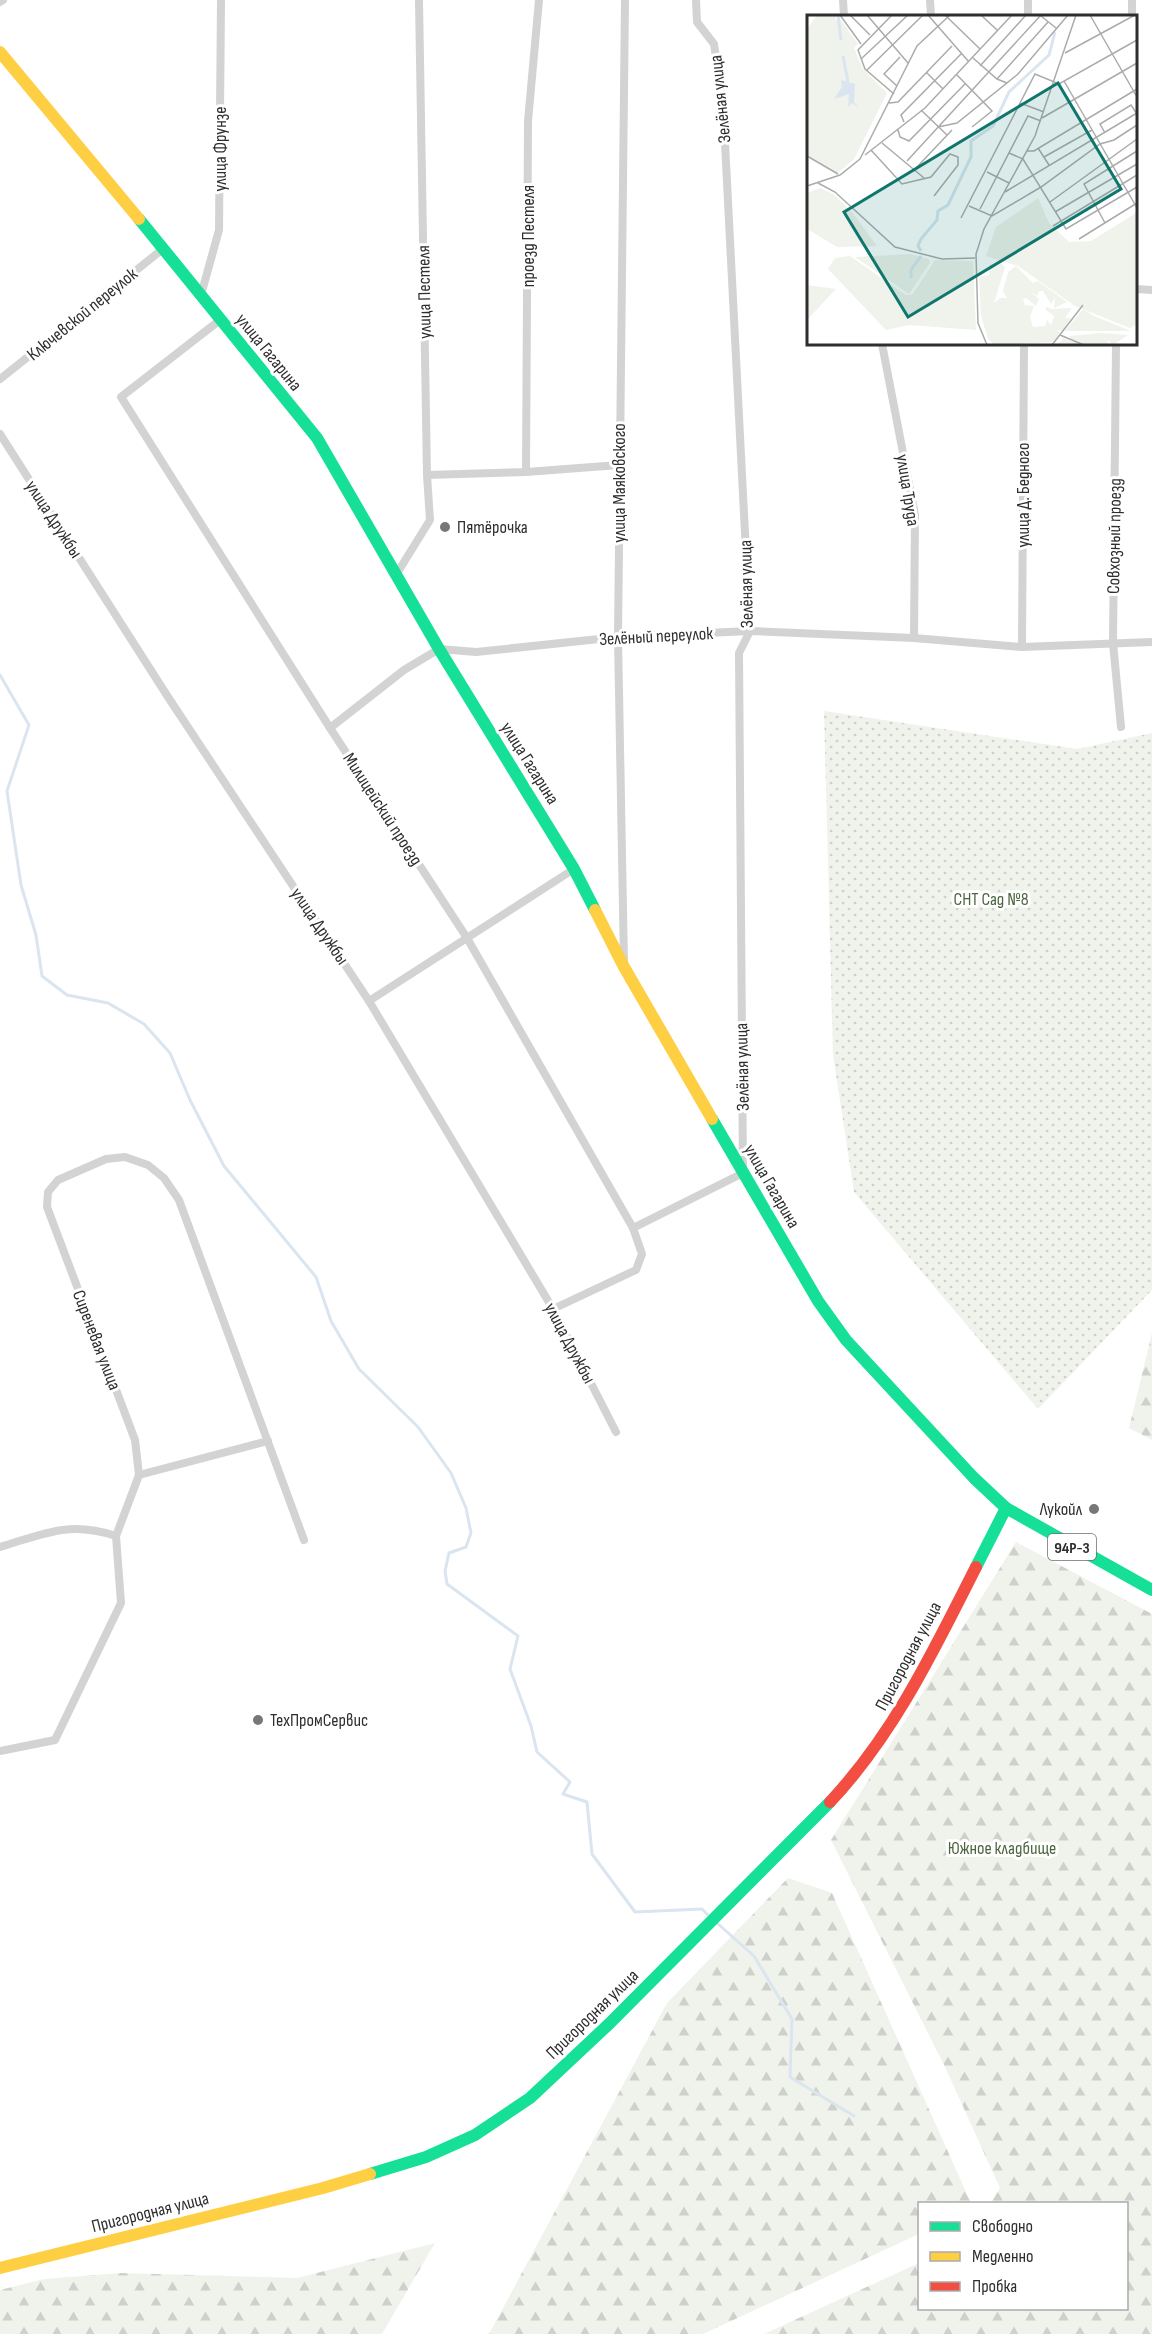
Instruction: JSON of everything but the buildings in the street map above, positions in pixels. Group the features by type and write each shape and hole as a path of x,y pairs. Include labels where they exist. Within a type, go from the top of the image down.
{"main road":[{"name":"улица Гагарина","path":"0,52 164,248 317,438 439,649 574,869 624,967 818,1300 846,1340 974,1478 1006,1508"},
{"name":"94Р-3","path":"1006,1508 1152,1590"},
{"name":"Пригородная улица","path":"0,2268 323,2188 426,2157 475,2135 530,2098 619,2014 813,1821 853,1778 888,1730 927,1664 1006,1508"}],"street":[{"name":"улица Фрунзе","path":"201,295 219,230 221,0"},
{"name":"улица Пестеля","path":"396,575 430,520 427,475 419,0"},
{"name":"проезд Пестеля","path":"526,472 528,121 539,0"},
{"name":"улица Маяковского","path":"624,967 618,637 625,0"},
{"name":"Зелёная улица","path":"696,0 697,22 714,44 723,104 750,631 739,653 743,1173"},
{"path":"843,0 844,15"},
{"path":"930,0 931,15"},
{"name":"Ключевской переулок","path":"0,379 164,248"},
{"path":"1137,289 1152,290"},
{"name":"Милицейский проезд","path":"220,320 121,397 330,728 467,938 633,1227 642,1254 636,1270 553,1309"},
{"name":"улица Труда","path":"882,345 915,515 914,638"},
{"name":"улица Д. Бедного","path":"1022,647 1024,345"},
{"name":"Совхозный проезд","path":"1116,345 1113,643 1121,727"},
{"name":"улица Дружбы","path":"0,434 168,697 369,1000 553,1309 616,1432"},
{"path":"427,475 526,472 619,465"},
{"name":"Зелёный переулок","path":"439,649 476,652 618,637 750,631 914,638 1022,647 1152,642"},
{"path":"330,728 404,670 439,649"},
{"path":"369,1000 574,869"},
{"name":"Сиреневая улица","path":"139,1475 135,1440 47,1207 48,1192 58,1180 106,1159 125,1158 148,1165 164,1178 179,1200 268,1441"},
{"path":"633,1227 743,1173"},
{"path":"0,1751 55,1740 121,1603 117,1536 139,1475 268,1441 304,1540"},
{"path":"0,1547 54,1531 77,1527 117,1536"}],"green space":[{"name":"СНТ Сад №8","path":"824,711 1077,749 1152,733 1152,1290 1038,1409 854,1192 833,1055"},
{"path":"1152,1333 1152,1440 1129,1428"},
{"name":"Южное кладбище","path":"1016,1542 1152,1614 1152,2334 764,2334 918,2263 918,2310 1128,2310 1128,2202 992,2202 1000,2188 945,2067 831,1840"},
{"path":"788,1878 832,1893 971,2202 918,2202 918,2234 703,2334 489,2334 667,2003"},
{"path":"435,2243 382,2334 0,2334 0,2290 44,2279 122,2273 297,2278"}],"waterway":[{"path":"0,675 29,725 7,791 21,885 36,935 42,976 67,995 108,1003 144,1024 170,1053 190,1100 224,1166 316,1277 331,1321 359,1369 418,1427 451,1473 466,1508 471,1533 466,1547 449,1553 445,1571 447,1584 518,1636 510,1669 531,1726 537,1752 570,1782 563,1794 587,1802 592,1854 635,1912 702,1909 710,1917"},
{"path":"717,1923 754,1956 792,2019 790,2077 854,2116"}],"traffic: fast":[{"path":"139,219 317,438 439,649 574,869 595,910"},
{"path":"712,1119 818,1301 846,1340 974,1478 1006,1508"},
{"path":"976,1567 1006,1508 1152,1590"},
{"path":"370,2174 426,2157 475,2135 530,2098 610,2023 830,1802"}],"traffic: slow":[{"path":"0,52 139,219"},
{"path":"595,910 624,967 712,1119"},
{"path":"0,2268 323,2188 370,2174"}],"traffic: jam":[{"path":"830,1802 853,1776 893,1720 928,1660 976,1567"}],"place":[{"name":"Пятёрочка","path":"445,527"},
{"name":"Лукойл","path":"1094,1509"},
{"name":"ТехПромСервис","path":"258,1720"}]}
